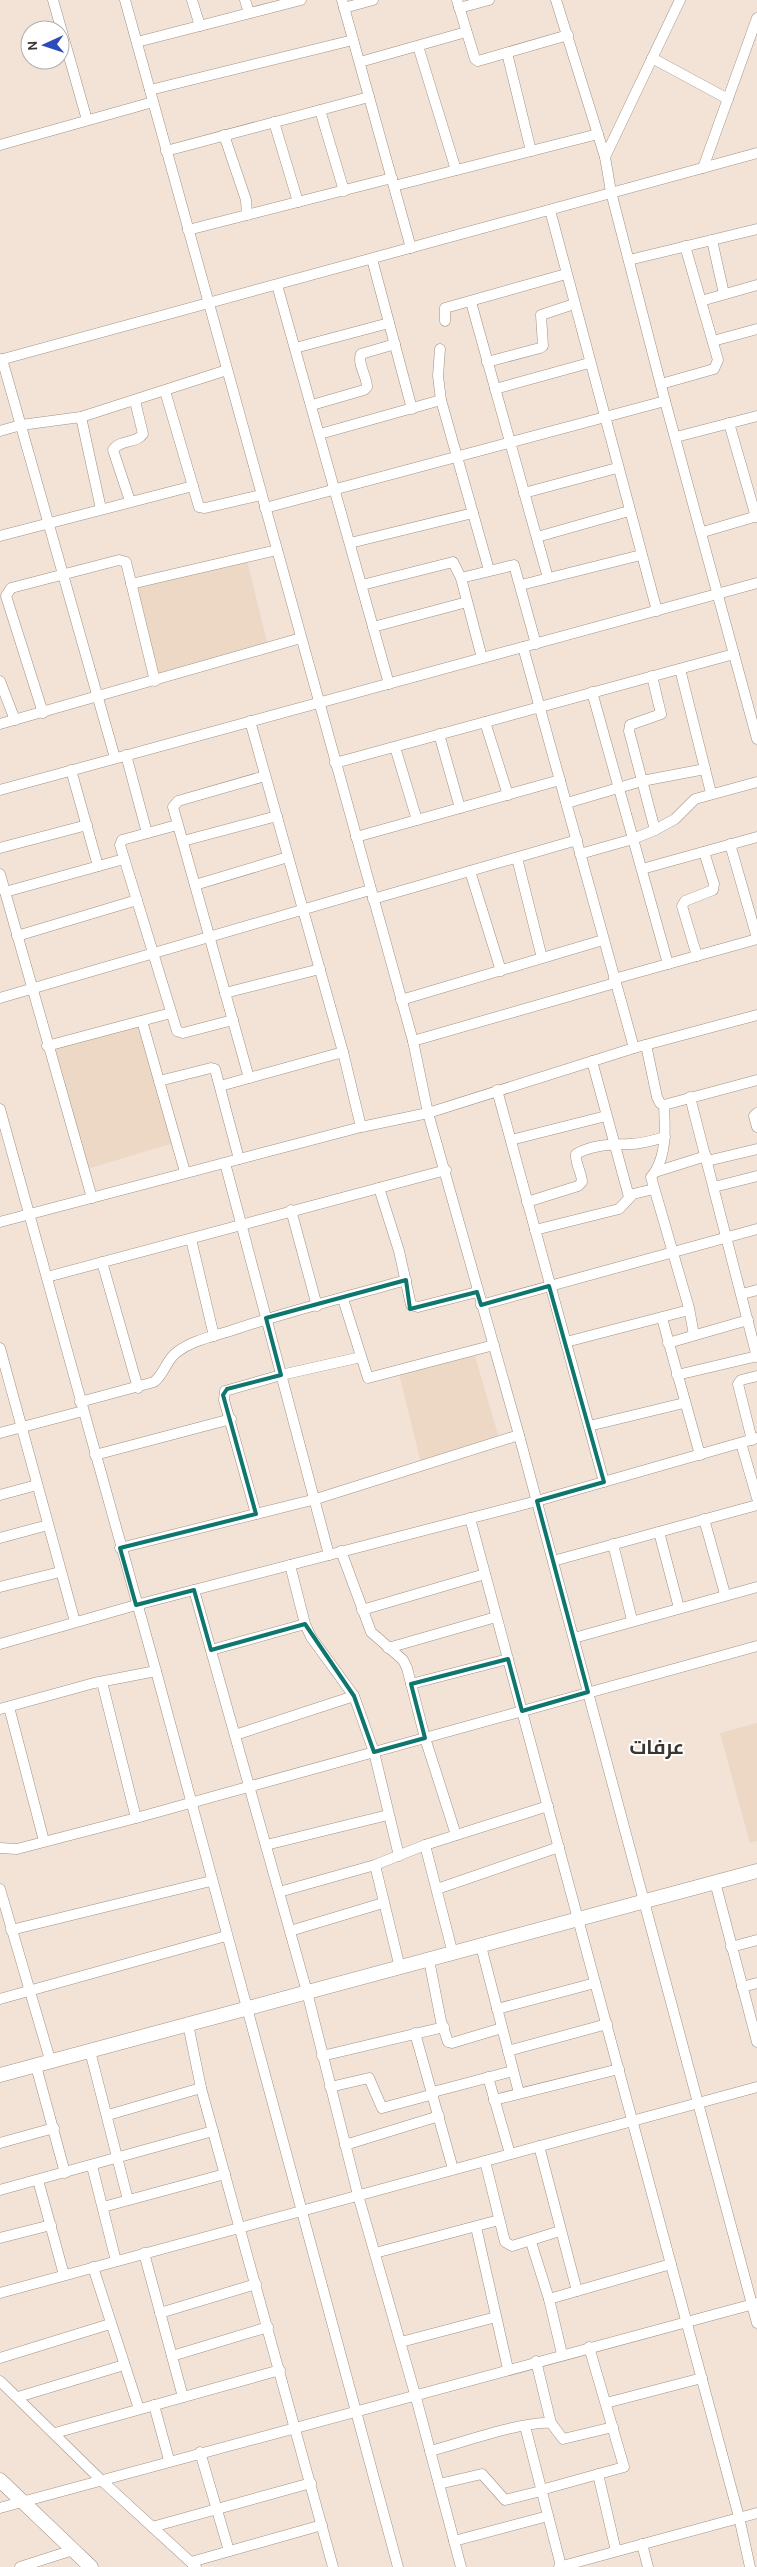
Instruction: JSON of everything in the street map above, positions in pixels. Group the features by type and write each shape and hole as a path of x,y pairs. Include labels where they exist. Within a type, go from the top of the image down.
{"street":[{"path":"53,0 87,120"},
{"path":"125,0 413,1041 428,1113 446,1170 477,1292 494,1345 537,1501 755,2304 757,2323"},
{"path":"192,0 200,26"},
{"path":"245,0 249,13"},
{"path":"137,42 287,2 301,0"},
{"path":"373,0 343,4 411,248"},
{"path":"489,0 458,4 475,59 478,61 568,36"},
{"path":"556,0 605,157 612,192 665,401 757,739"},
{"path":"605,157 680,0"},
{"path":"703,168 757,18"},
{"path":"360,62 466,32"},
{"path":"150,90 353,40"},
{"path":"418,46 456,170"},
{"path":"507,54 531,151"},
{"path":"652,58 728,99"},
{"path":"166,151 370,97"},
{"path":"0,145 153,102"},
{"path":"320,110 344,191"},
{"path":"274,122 298,202"},
{"path":"188,230 344,191 456,170 598,134"},
{"path":"224,135 246,200 247,215"},
{"path":"114,758 1,359 757,153"},
{"path":"550,210 603,417 657,611"},
{"path":"629,260 757,229"},
{"path":"712,240 724,294"},
{"path":"661,384 714,369 718,360 685,246"},
{"path":"372,259 412,408"},
{"path":"445,321 446,308 566,274"},
{"path":"277,285 389,684"},
{"path":"701,301 757,285"},
{"path":"471,302 548,578"},
{"path":"487,362 543,346 539,320 541,315 574,304"},
{"path":"295,348 389,323"},
{"path":"713,341 757,329"},
{"path":"312,405 364,390 367,382 360,360 361,354 395,344"},
{"path":"440,350 438,376 441,400 489,570"},
{"path":"495,389 589,363"},
{"path":"0,431 21,425 80,417 165,392 227,370"},
{"path":"165,392 198,507 202,509 261,495"},
{"path":"320,434 441,400"},
{"path":"130,501 114,450 122,444 139,439 143,434 135,401"},
{"path":"265,508 665,401"},
{"path":"80,417 101,509"},
{"path":"676,437 729,423 756,419"},
{"path":"702,532 757,516 729,423"},
{"path":"524,493 617,468"},
{"path":"0,536 48,522 193,486"},
{"path":"537,538 629,511"},
{"path":"350,543 473,513"},
{"path":"131,584 277,550"},
{"path":"521,585 641,555"},
{"path":"43,713 11,616 7,592 11,588 64,577 123,560 126,562 155,681"},
{"path":"362,585 450,562 456,564 482,658"},
{"path":"461,578 512,564 516,567 536,644"},
{"path":"0,790 757,584"},
{"path":"373,627 467,602"},
{"path":"0,620 11,616"},
{"path":"0,724 97,698 301,638"},
{"path":"522,647 634,1048"},
{"path":"335,763 734,654"},
{"path":"680,669 711,793"},
{"path":"652,676 661,714 630,725 629,731 655,830"},
{"path":"0,682 14,720"},
{"path":"592,692 668,964"},
{"path":"250,722 343,1052 361,1127"},
{"path":"485,722 508,795"},
{"path":"438,734 460,808"},
{"path":"395,747 417,820"},
{"path":"126,755 147,833"},
{"path":"567,803 642,781 705,769"},
{"path":"71,770 98,866"},
{"path":"250,1078 173,806 178,801 265,776"},
{"path":"356,837 560,780"},
{"path":"580,854 633,839 655,830 675,819 695,799 711,793 757,782"},
{"path":"183,841 277,816"},
{"path":"0,848 86,825"},
{"path":"177,825 122,840 120,845 124,859 171,1014 179,1033 233,1020"},
{"path":"642,869 757,837"},
{"path":"0,998 209,935 303,909 470,871 577,840"},
{"path":"413,1041 757,938 730,844"},
{"path":"697,956 682,906 685,901 713,890 714,884 704,852"},
{"path":"195,885 288,858"},
{"path":"517,858 542,958"},
{"path":"5,892 124,859"},
{"path":"470,871 501,971"},
{"path":"0,874 47,1046 92,1198"},
{"path":"17,936 137,900"},
{"path":"401,1000 603,940"},
{"path":"226,994 320,969"},
{"path":"47,1046 171,1014"},
{"path":"0,1222 361,1127 428,1113 634,1048 757,1015"},
{"path":"142,1021 185,1172"},
{"path":"646,1045 658,1097 660,1103 664,1105"},
{"path":"220,1086 343,1052"},
{"path":"592,1062 629,1196"},
{"path":"159,1081 213,1068 220,1086 239,1159"},
{"path":"664,1105 757,1080"},
{"path":"497,1090 604,1482"},
{"path":"677,1376 757,1357 754,1336 726,1238 690,1097"},
{"path":"664,1105 665,1138 660,1164 651,1177 689,1310 694,1335"},
{"path":"0,1109 120,1548 156,1671 211,1881 398,2567"},
{"path":"757,1113 754,1116 757,1127"},
{"path":"511,1140 606,1116"},
{"path":"527,1202 578,1186 582,1182 582,1176 576,1154 613,1143 631,1144 665,1138"},
{"path":"655,1172 757,1149"},
{"path":"225,1163 316,1499 329,1555"},
{"path":"47,1277 191,1239 241,1223 446,1170"},
{"path":"714,1187 757,1176"},
{"path":"379,1188 406,1280 409,1302 414,1307 477,1292"},
{"path":"534,1230 620,1209 629,1196 654,1190"},
{"path":"291,1210 317,1306"},
{"path":"481,1305 757,1229"},
{"path":"191,1239 214,1336"},
{"path":"102,1262 138,1388"},
{"path":"0,1433 22,1428 138,1388 161,1376 169,1358 192,1342 266,1318 343,1299 406,1280"},
{"path":"742,1294 757,1290"},
{"path":"343,1299 366,1376 370,1379 494,1345"},
{"path":"566,1342 689,1310"},
{"path":"662,1318 684,1403 700,1455"},
{"path":"668,1343 748,1320"},
{"path":"0,1348 3,1374 22,1428 75,1622"},
{"path":"256,1514 231,1419 224,1400 224,1391 281,1374 361,1357"},
{"path":"0,1644 136,1605 537,1501 754,1439 738,1384 742,1380 757,1376"},
{"path":"589,1426 684,1403"},
{"path":"95,1455 231,1419"},
{"path":"120,1548 316,1499 519,1435"},
{"path":"741,1443 757,1498"},
{"path":"0,1495 37,1485"},
{"path":"553,1561 757,1505"},
{"path":"470,1518 702,2378 739,2517 750,2567"},
{"path":"704,1519 725,1594"},
{"path":"0,1538 48,1525"},
{"path":"659,1532 679,1608"},
{"path":"614,1544 632,1620"},
{"path":"341,1551 371,1632 403,1660 425,1738 456,1835"},
{"path":"290,1565 305,1624 316,1647 354,1696 374,1752 399,1856"},
{"path":"0,1587 60,1572"},
{"path":"362,1610 485,1574"},
{"path":"574,1638 725,1594 757,1587"},
{"path":"194,1590 307,1992 358,2195 401,2342 461,2567"},
{"path":"388,1648 496,1617"},
{"path":"211,1650 305,1624"},
{"path":"0,1848 17,1849 136,1818 757,1646"},
{"path":"411,1684 508,1660"},
{"path":"44,1841 4,1708 102,1682 156,1671"},
{"path":"102,1682 136,1818"},
{"path":"235,1735 354,1696"},
{"path":"279,1892 375,1866 425,1845 548,1806"},
{"path":"266,1845 388,1815"},
{"path":"425,1845 454,1954"},
{"path":"437,1889 559,1847"},
{"path":"375,1866 400,1968"},
{"path":"0,2075 51,2063 246,2008 454,1954 757,1871"},
{"path":"11,1930 211,1881"},
{"path":"715,1882 756,2035"},
{"path":"0,1889 2,1902 51,2063"},
{"path":"290,1931 383,1903"},
{"path":"0,1999 226,1936"},
{"path":"731,1947 757,1940"},
{"path":"482,1946 519,2093"},
{"path":"429,1960 444,2027 450,2043 502,2028"},
{"path":"497,2009 595,1983"},
{"path":"742,1987 757,1983"},
{"path":"188,2024 213,2131 296,2426 333,2567"},
{"path":"508,2051 607,2024"},
{"path":"322,2056 415,2032 444,2027"},
{"path":"415,2032 434,2093 453,2170"},
{"path":"90,2051 108,2115 128,2200"},
{"path":"36,2066 65,2173"},
{"path":"494,2100 619,2070"},
{"path":"330,2087 369,2078 382,2108 488,2077 513,2072"},
{"path":"488,2077 510,2154"},
{"path":"0,2293 64,2274 757,2087"},
{"path":"108,2115 202,2088"},
{"path":"345,2145 440,2116"},
{"path":"0,2143 54,2128"},
{"path":"0,2190 118,2159 213,2131"},
{"path":"539,2146 577,2291"},
{"path":"485,2161 504,2242 512,2246 531,2242 560,2231"},
{"path":"92,2166 104,2207 116,2261"},
{"path":"104,2207 225,2174"},
{"path":"38,2180 64,2274"},
{"path":"375,2253 499,2220"},
{"path":"0,2238 51,2225"},
{"path":"476,2227 508,2369"},
{"path":"531,2242 549,2299 562,2354"},
{"path":"144,2253 184,2397"},
{"path":"549,2299 671,2264"},
{"path":"93,2267 139,2409"},
{"path":"160,2313 256,2284"},
{"path":"0,2508 21,2500 169,2460 755,2304"},
{"path":"401,2342 496,2316"},
{"path":"0,2358 110,2324"},
{"path":"172,2356 268,2327"},
{"path":"439,2484 482,2474 504,2500 624,2467 589,2347"},
{"path":"536,2361 551,2424 563,2439 613,2427"},
{"path":"18,2397 124,2366"},
{"path":"55,2433 280,2370"},
{"path":"606,2404 702,2378"},
{"path":"0,2381 100,2479 193,2564 229,2551 322,2525"},
{"path":"154,2405 169,2460"},
{"path":"430,2451 525,2426 551,2424"},
{"path":"525,2426 560,2567 591,2563 616,2551 757,2513"},
{"path":"200,2452 229,2551"},
{"path":"598,2474 616,2551"},
{"path":"0,2480 91,2567"},
{"path":"152,2527 311,2483"},
{"path":"454,2541 548,2516"},
{"path":"642,2544 648,2567"},
{"path":"20,2567 47,2563 73,2550"}],"highlighted area":[{"path":"406,1280 410,1309 477,1292 481,1305 549,1286 604,1482 537,1501 588,1692 522,1711 508,1659 411,1684 425,1738 374,1752 354,1696 305,1624 211,1650 194,1590 136,1605 120,1548 256,1514 223,1395 227,1389 281,1375 266,1318"}],"shaded area":[{"path":"247,560 268,646 155,675 133,589"},
{"path":"138,1024 174,1143 87,1169 55,1048"},
{"path":"475,1356 499,1438 421,1463 399,1374"},
{"path":"757,1723 757,1841 750,1843 720,1733"}],"district":[{"name":"عرفات","path":"657,1747"}]}
